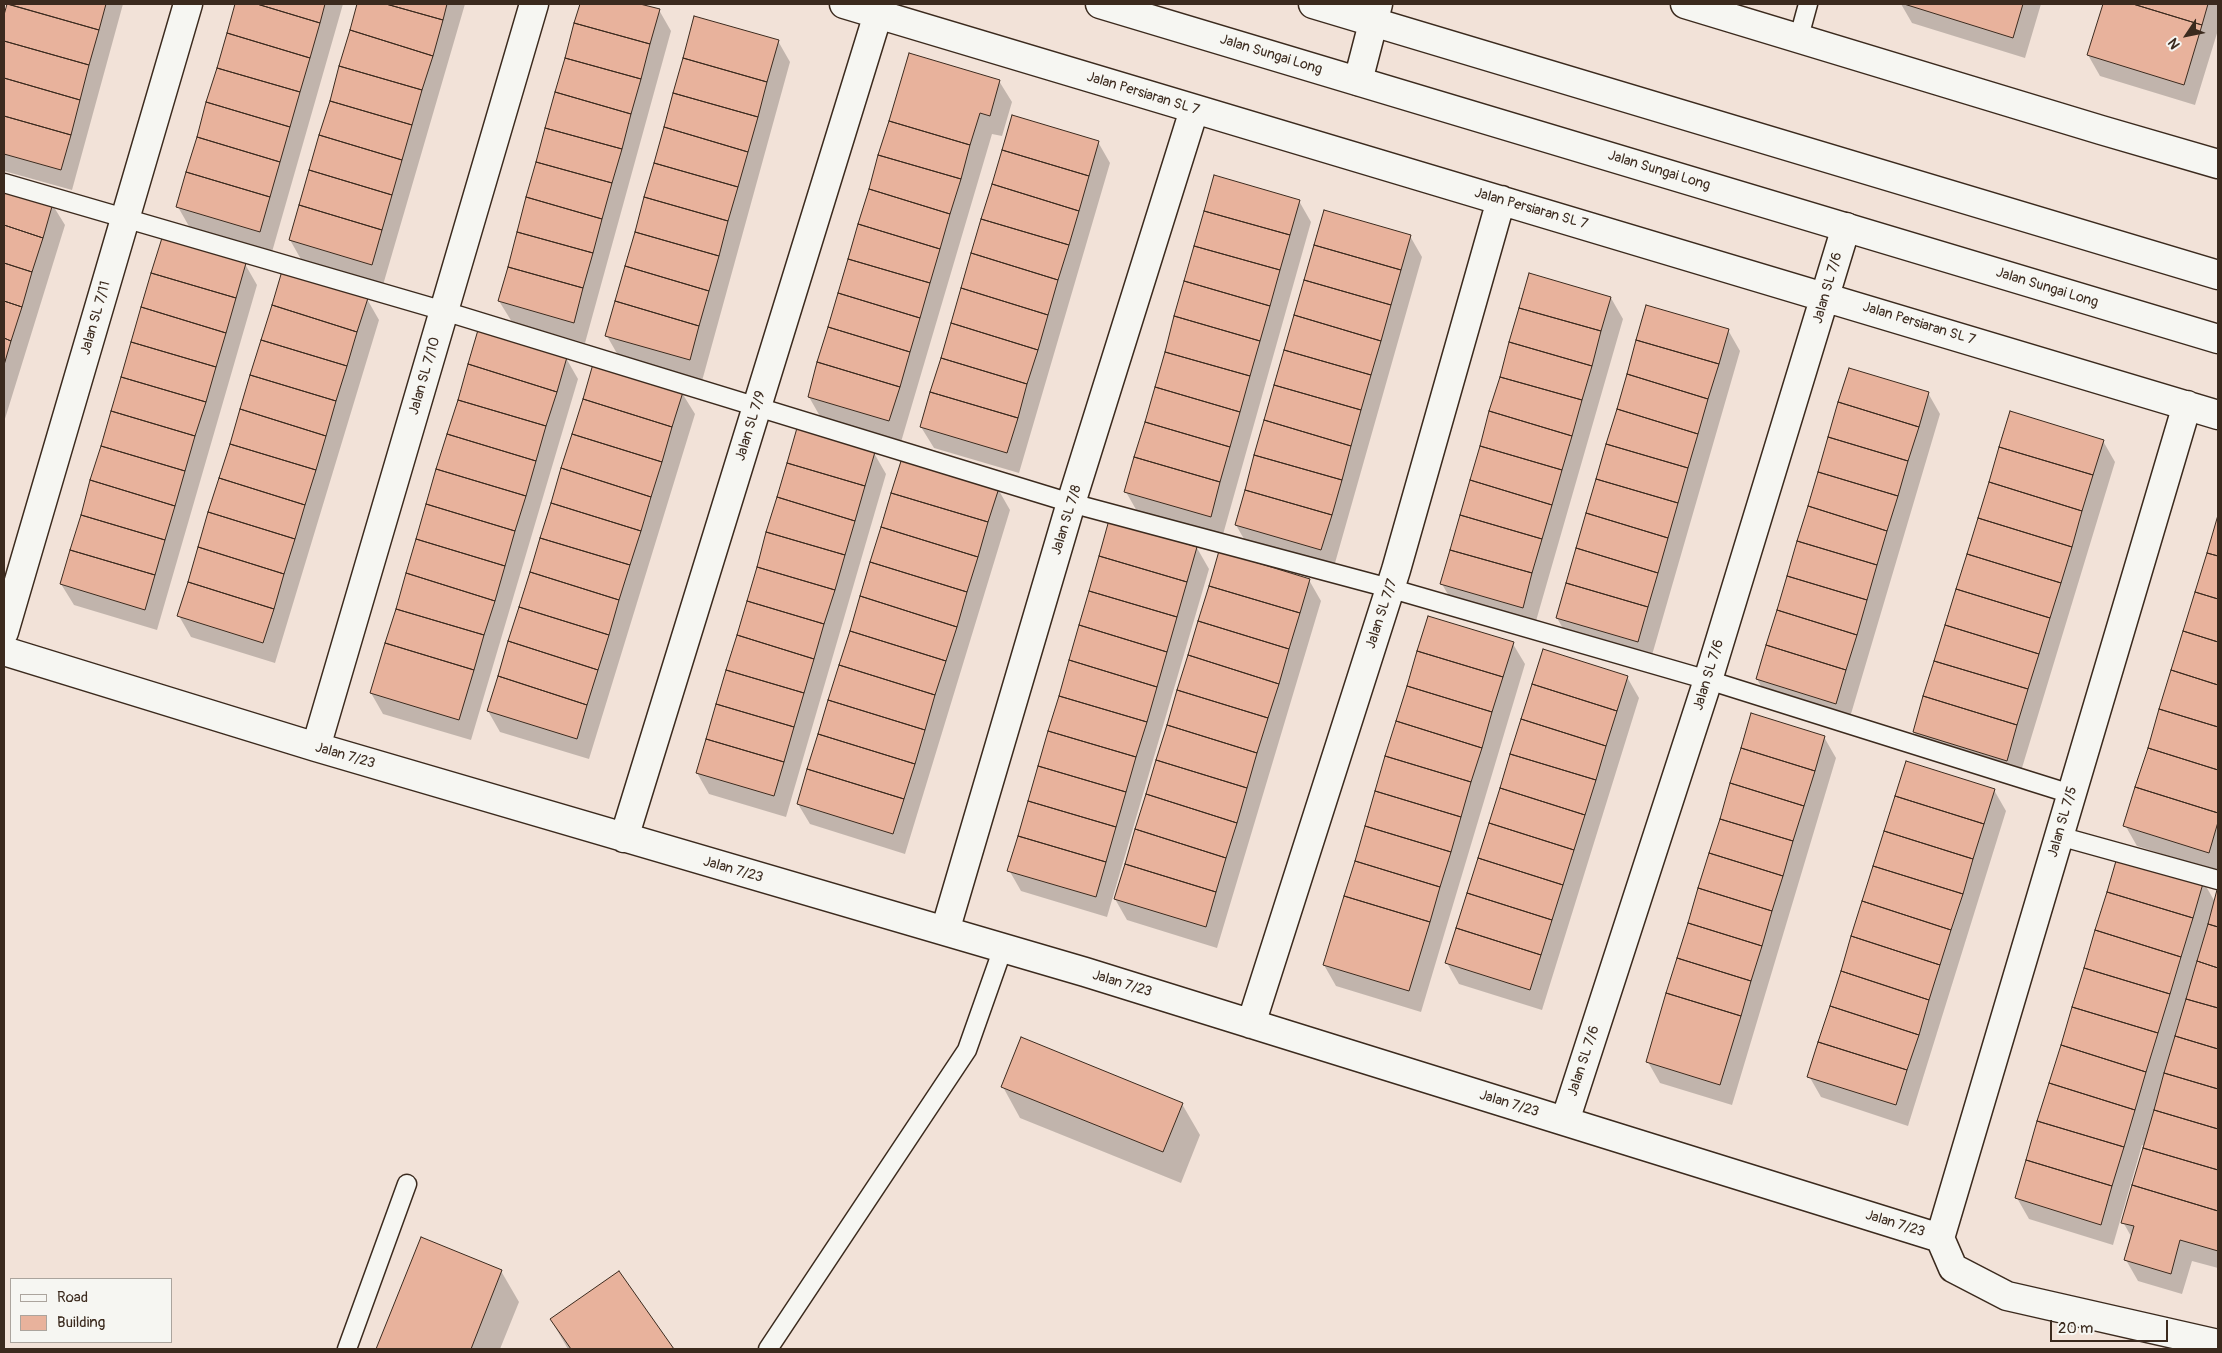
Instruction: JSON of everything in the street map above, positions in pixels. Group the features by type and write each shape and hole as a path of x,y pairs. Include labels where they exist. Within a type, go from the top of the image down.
{"street":[{"name":"Jalan SL 7/11","path":"4,632 188,4"},
{"name":"Jalan SL 7/10","path":"316,747 534,4"},
{"name":"Jalan Persiaran SL 7","path":"844,4 1194,110 1826,296 2218,415"},
{"name":"Jalan Sungai Long","path":"1100,4 2218,339"},
{"path":"1314,4 1376,13 2218,275"},
{"path":"1685,4 2218,164"},
{"path":"1358,81 1376,13"},
{"name":"Jalan SL 7/9","path":"624,838 878,14"},
{"name":"Jalan SL 7/8","path":"945,932 1071,503 1194,110"},
{"name":"Jalan SL 7/7","path":"1251,1024 1396,570 1501,200"},
{"name":"Jalan SL 7/6","path":"1565,1121 1708,680 1846,227"},
{"name":"Jalan SL 7/5","path":"1940,1238 2187,405"},
{"name":"Jalan 7/23","path":"4,651 316,747 1003,948 1940,1238 1953,1268 2007,1296 2218,1344"}],"lane":[{"path":"1798,37 1808,4"},
{"path":"4,183 444,311 1071,503 1389,588 1708,680 2071,794"},
{"path":"2059,836 2218,880"},
{"path":"768,1349 967,1050 1003,948"},
{"path":"347,1349 407,1184"}],"building":[{"path":"7,4 99,30 89,65 4,41 4,15"},
{"path":"8,4 106,4 99,30"},
{"path":"235,4 257,4 320,23 310,58 227,33"},
{"path":"257,4 325,4 320,23"},
{"path":"357,4 386,4 443,20 433,56 350,30"},
{"path":"386,4 447,4 443,20"},
{"path":"580,4 640,4 660,9 650,44 574,23"},
{"path":"1904,4 2023,4 2013,38"},
{"path":"2103,4 2133,4 2202,25 2184,85 2087,55"},
{"path":"2133,4 2208,4 2202,25"},
{"path":"694,16 779,40 767,82 683,58"},
{"path":"574,23 650,44 641,79 565,58"},
{"path":"350,30 433,56 422,90 339,66"},
{"path":"227,33 310,58 300,92 217,68"},
{"path":"4,41 89,65 80,100 4,78"},
{"path":"909,53 1000,80 990,116 980,113 970,145 889,121"},
{"path":"565,58 641,79 631,114 555,92"},
{"path":"683,58 767,82 758,117 673,93"},
{"path":"339,66 422,90 412,125 330,101"},
{"path":"217,68 300,92 290,127 206,102"},
{"path":"4,78 80,100 71,135 4,116"},
{"path":"555,92 631,114 622,149 545,128"},
{"path":"673,93 758,117 748,152 664,127"},
{"path":"330,101 412,125 402,160 319,135"},
{"path":"206,102 290,127 280,162 197,137"},
{"path":"1012,115 1099,141 1089,176 1002,150"},
{"path":"4,116 71,135 61,170 4,154"},
{"path":"889,121 970,145 961,179 878,155"},
{"path":"664,127 748,152 738,187 654,163"},
{"path":"545,128 622,149 612,183 536,162"},
{"path":"319,135 402,160 392,195 309,170"},
{"path":"197,137 280,162 270,197 186,172"},
{"path":"1002,150 1089,176 1079,211 992,184"},
{"path":"878,155 961,179 950,214 869,189"},
{"path":"536,162 612,183 602,219 526,197"},
{"path":"654,163 738,187 728,221 644,197"},
{"path":"309,170 392,195 382,230 299,205"},
{"path":"186,172 270,197 260,232 176,207"},
{"path":"1214,175 1300,200 1290,235 1204,211"},
{"path":"992,184 1079,211 1069,245 981,219"},
{"path":"4,188 53,203 43,238 4,225"},
{"path":"869,189 950,214 940,249 858,224"},
{"path":"526,197 602,219 593,253 517,232"},
{"path":"644,197 728,221 719,256 635,232"},
{"path":"299,205 382,230 372,265 289,240"},
{"path":"1324,210 1411,235 1401,270 1314,245"},
{"path":"1204,211 1290,235 1280,270 1194,246"},
{"path":"981,219 1069,245 1058,280 971,253"},
{"path":"858,224 940,249 930,283 848,259"},
{"path":"4,225 43,238 32,272 4,263"},
{"path":"517,232 593,253 583,288 508,267"},
{"path":"635,232 719,256 709,291 625,266"},
{"path":"162,238 246,263 236,298 151,273"},
{"path":"1314,245 1401,270 1391,305 1304,280"},
{"path":"1194,246 1280,270 1270,306 1184,281"},
{"path":"971,253 1058,280 1048,315 961,288"},
{"path":"848,259 930,283 920,318 838,293"},
{"path":"4,263 32,272 22,307 4,301"},
{"path":"625,266 709,291 699,326 615,301"},
{"path":"508,267 583,288 574,323 498,301"},
{"path":"282,271 368,298 357,332 272,305"},
{"path":"151,273 236,298 226,333 141,307"},
{"path":"1529,273 1611,297 1601,331 1519,308"},
{"path":"1304,280 1391,305 1381,341 1294,315"},
{"path":"1184,281 1270,306 1260,341 1174,316"},
{"path":"961,288 1048,315 1038,350 951,323"},
{"path":"838,293 920,318 910,352 828,327"},
{"path":"4,301 22,307 11,341 4,338"},
{"path":"615,301 699,326 690,360 605,336"},
{"path":"272,305 357,332 347,366 261,340"},
{"path":"1646,305 1729,329 1719,364 1636,340"},
{"path":"141,307 226,333 216,367 131,342"},
{"path":"1519,308 1601,331 1592,366 1509,342"},
{"path":"1294,315 1381,341 1371,375 1284,350"},
{"path":"1174,316 1260,341 1250,376 1165,352"},
{"path":"951,323 1038,350 1027,384 941,358"},
{"path":"828,327 910,352 900,387 817,362"},
{"path":"478,330 567,357 557,392 468,364"},
{"path":"4,338 11,341 4,365"},
{"path":"261,340 347,366 336,401 250,375"},
{"path":"1636,340 1719,364 1708,399 1627,374"},
{"path":"131,342 216,367 206,402 121,377"},
{"path":"1509,342 1592,366 1582,400 1500,377"},
{"path":"1284,350 1371,375 1361,410 1274,385"},
{"path":"1165,352 1250,376 1240,412 1155,387"},
{"path":"941,358 1027,384 1018,418 930,392"},
{"path":"817,362 900,387 889,421 808,397"},
{"path":"468,364 557,392 546,426 458,400"},
{"path":"593,364 683,392 672,427 583,399"},
{"path":"1849,368 1929,392 1919,427 1838,402"},
{"path":"1627,374 1708,399 1698,434 1617,409"},
{"path":"250,375 336,401 326,436 240,409"},
{"path":"121,377 206,402 195,436 111,411"},
{"path":"1500,377 1582,400 1572,436 1489,411"},
{"path":"1274,385 1361,410 1351,446 1264,420"},
{"path":"1155,387 1240,412 1230,447 1145,422"},
{"path":"930,392 1018,418 1007,453 920,427"},
{"path":"583,399 672,427 662,462 572,434"},
{"path":"458,400 546,426 536,461 447,434"},
{"path":"1838,402 1919,427 1908,461 1828,437"},
{"path":"240,409 326,436 316,470 230,444"},
{"path":"1617,409 1698,434 1688,468 1606,444"},
{"path":"111,411 195,436 185,471 101,446"},
{"path":"1489,411 1572,436 1562,470 1480,446"},
{"path":"2010,411 2104,440 2093,475 1999,447"},
{"path":"1264,420 1351,446 1342,480 1254,455"},
{"path":"1145,422 1230,447 1220,482 1134,457"},
{"path":"797,428 875,452 865,486 787,463"},
{"path":"447,434 536,461 526,496 436,469"},
{"path":"572,434 662,462 651,497 561,468"},
{"path":"1828,437 1908,461 1898,496 1818,472"},
{"path":"230,444 316,470 305,505 219,478"},
{"path":"1606,444 1688,468 1678,503 1596,479"},
{"path":"101,446 185,471 175,506 90,480"},
{"path":"1480,446 1562,470 1552,505 1470,480"},
{"path":"1999,447 2093,475 2082,511 1989,482"},
{"path":"1254,455 1342,480 1332,515 1245,490"},
{"path":"1134,457 1220,482 1211,517 1124,492"},
{"path":"902,458 999,488 988,522 891,493"},
{"path":"787,463 865,486 855,521 777,497"},
{"path":"561,468 651,497 641,531 551,503"},
{"path":"436,469 526,496 515,531 426,504"},
{"path":"1818,472 1898,496 1887,531 1808,506"},
{"path":"219,478 305,505 295,539 208,512"},
{"path":"1596,479 1678,503 1668,538 1586,513"},
{"path":"90,480 175,506 165,540 81,515"},
{"path":"1470,480 1552,505 1542,539 1460,515"},
{"path":"1989,482 2082,511 2072,547 1978,518"},
{"path":"1245,490 1332,515 1321,550 1235,525"},
{"path":"891,493 988,522 978,557 881,527"},
{"path":"777,497 855,521 845,555 766,532"},
{"path":"551,503 641,531 630,565 540,538"},
{"path":"426,504 515,531 505,566 416,539"},
{"path":"1808,506 1887,531 1877,565 1797,541"},
{"path":"208,512 295,539 284,574 198,547"},
{"path":"1586,513 1668,538 1658,573 1576,548"},
{"path":"81,515 165,540 155,575 70,550"},
{"path":"1460,515 1542,539 1532,573 1450,550"},
{"path":"2218,515 2218,556 2207,553"},
{"path":"1978,518 2072,547 2061,583 1967,554"},
{"path":"1109,520 1197,547 1187,582 1099,556"},
{"path":"881,527 978,557 967,592 870,562"},
{"path":"766,532 845,555 835,590 757,567"},
{"path":"540,538 630,565 619,600 530,572"},
{"path":"416,539 505,566 495,601 406,573"},
{"path":"1797,541 1877,565 1867,600 1787,576"},
{"path":"198,547 284,574 274,609 188,582"},
{"path":"1576,548 1658,573 1648,607 1566,583"},
{"path":"70,550 155,575 145,610 60,584"},
{"path":"1450,550 1532,573 1523,608 1440,584"},
{"path":"1219,551 1310,579 1300,613 1209,586"},
{"path":"2207,553 2218,556 2218,599 2195,592"},
{"path":"1967,554 2061,583 2050,618 1956,589"},
{"path":"1099,556 1187,582 1177,617 1089,591"},
{"path":"870,562 967,592 957,627 860,596"},
{"path":"757,567 835,590 824,624 747,601"},
{"path":"530,572 619,600 609,635 519,607"},
{"path":"406,573 495,601 484,635 396,609"},
{"path":"1787,576 1867,600 1857,635 1777,610"},
{"path":"188,582 274,609 263,643 177,616"},
{"path":"1566,583 1648,607 1638,642 1556,618"},
{"path":"1209,586 1300,613 1289,649 1198,621"},
{"path":"1956,589 2050,618 2039,654 1945,625"},
{"path":"1089,591 1177,617 1167,652 1079,625"},
{"path":"2195,592 2218,599 2218,642 2183,631"},
{"path":"860,596 957,627 946,661 850,631"},
{"path":"747,601 824,624 814,659 737,635"},
{"path":"519,607 609,635 598,670 508,641"},
{"path":"396,609 484,635 474,670 385,643"},
{"path":"1777,610 1857,635 1846,670 1766,645"},
{"path":"1428,616 1514,642 1503,677 1417,651"},
{"path":"1198,621 1289,649 1279,684 1188,655"},
{"path":"1079,625 1167,652 1157,687 1069,660"},
{"path":"1945,625 2039,654 2028,689 1934,661"},
{"path":"850,631 946,661 935,695 839,665"},
{"path":"2183,631 2218,642 2218,685 2171,670"},
{"path":"737,635 814,659 804,693 726,670"},
{"path":"508,641 598,670 587,705 498,676"},
{"path":"385,643 474,670 459,720 370,693"},
{"path":"1766,645 1846,670 1836,704 1756,679"},
{"path":"1543,649 1628,676 1617,711 1532,684"},
{"path":"1417,651 1503,677 1492,712 1407,686"},
{"path":"1188,655 1279,684 1268,718 1177,690"},
{"path":"1069,660 1157,687 1147,722 1059,696"},
{"path":"1934,661 2028,689 2017,725 1923,696"},
{"path":"839,665 935,695 925,730 828,700"},
{"path":"726,670 804,693 794,727 716,704"},
{"path":"2171,670 2218,685 2218,727 2159,709"},
{"path":"498,676 587,705 577,739 487,711"},
{"path":"1532,684 1617,711 1606,746 1521,719"},
{"path":"1407,686 1492,712 1482,748 1396,721"},
{"path":"1177,690 1268,718 1257,753 1167,725"},
{"path":"1059,696 1147,722 1136,757 1048,731"},
{"path":"1923,696 2017,725 2007,761 1913,732"},
{"path":"828,700 925,730 915,764 818,734"},
{"path":"716,704 794,727 784,762 706,739"},
{"path":"2159,709 2218,727 2218,770 2148,748"},
{"path":"1751,713 1825,736 1815,771 1741,748"},
{"path":"1521,719 1606,746 1596,780 1510,754"},
{"path":"1396,721 1482,748 1471,782 1385,756"},
{"path":"1167,725 1257,753 1247,788 1156,760"},
{"path":"1048,731 1136,757 1126,792 1038,766"},
{"path":"818,734 915,764 904,799 807,769"},
{"path":"706,739 784,762 774,796 696,773"},
{"path":"1741,748 1815,771 1804,806 1730,783"},
{"path":"2148,748 2218,770 2218,813 2135,787"},
{"path":"1510,754 1596,780 1585,815 1500,788"},
{"path":"1385,756 1471,782 1461,817 1375,791"},
{"path":"1156,760 1247,788 1237,823 1146,794"},
{"path":"1906,761 1995,789 1984,824 1895,796"},
{"path":"1038,766 1126,792 1116,827 1028,801"},
{"path":"807,769 904,799 893,834 797,804"},
{"path":"1730,783 1804,806 1793,841 1720,819"},
{"path":"2135,787 2218,813 2218,822 2209,853 2123,826"},
{"path":"1500,788 1585,815 1574,850 1489,823"},
{"path":"1375,791 1461,817 1451,852 1365,826"},
{"path":"1146,794 1237,823 1226,858 1135,829"},
{"path":"1895,796 1984,824 1973,859 1884,831"},
{"path":"1028,801 1116,827 1106,862 1018,836"},
{"path":"1720,819 1793,841 1783,876 1709,853"},
{"path":"1489,823 1574,850 1563,885 1478,858"},
{"path":"1365,826 1451,852 1440,887 1355,861"},
{"path":"1135,829 1226,858 1216,892 1125,864"},
{"path":"1884,831 1973,859 1963,894 1873,866"},
{"path":"1018,836 1106,862 1096,897 1007,871"},
{"path":"1709,853 1783,876 1772,911 1698,888"},
{"path":"2118,854 2204,880 2193,918 2107,892"},
{"path":"1478,858 1563,885 1552,920 1467,893"},
{"path":"1355,861 1440,887 1430,922 1344,896"},
{"path":"1125,864 1216,892 1206,927 1114,899"},
{"path":"1873,866 1963,894 1951,930 1862,901"},
{"path":"2218,886 2218,927 2208,924"},
{"path":"1698,888 1772,911 1762,946 1688,923"},
{"path":"2107,892 2193,918 2181,957 2095,930"},
{"path":"1467,893 1552,920 1541,955 1456,928"},
{"path":"1344,896 1430,922 1409,991 1323,965"},
{"path":"1862,901 1951,930 1940,965 1851,936"},
{"path":"1688,923 1762,946 1751,981 1677,958"},
{"path":"2208,924 2218,927 2218,968 2197,961"},
{"path":"1456,928 1541,955 1530,990 1445,963"},
{"path":"2095,930 2181,957 2170,994 2084,968"},
{"path":"1851,936 1940,965 1929,1000 1841,971"},
{"path":"1677,958 1751,981 1741,1016 1666,993"},
{"path":"2197,961 2218,968 2218,1008 2186,999"},
{"path":"2084,968 2170,994 2158,1033 2072,1007"},
{"path":"1841,971 1929,1000 1919,1035 1830,1006"},
{"path":"1666,993 1741,1016 1720,1085 1646,1062"},
{"path":"2186,999 2218,1008 2218,1049 2175,1036"},
{"path":"1830,1006 1919,1035 1907,1070 1818,1042"},
{"path":"2072,1007 2158,1033 2146,1072 2061,1045"},
{"path":"2175,1036 2218,1049 2218,1089 2164,1073"},
{"path":"1021,1037 1183,1103 1163,1152 1001,1087"},
{"path":"1818,1042 1907,1070 1896,1105 1807,1077"},
{"path":"2061,1045 2146,1072 2135,1110 2049,1083"},
{"path":"2164,1073 2218,1089 2218,1129 2154,1110"},
{"path":"2049,1083 2135,1110 2124,1147 2037,1121"},
{"path":"2154,1110 2218,1129 2218,1170 2143,1148"},
{"path":"2037,1121 2124,1147 2112,1186 2026,1160"},
{"path":"2143,1148 2218,1170 2218,1211 2132,1185"},
{"path":"2026,1160 2112,1186 2101,1225 2015,1198"},
{"path":"2132,1185 2218,1211 2218,1251 2180,1240 2171,1274 2124,1260 2134,1226 2121,1223"},
{"path":"421,1237 502,1270 471,1349 376,1349"},
{"path":"619,1271 674,1349 571,1349 550,1319"}]}
